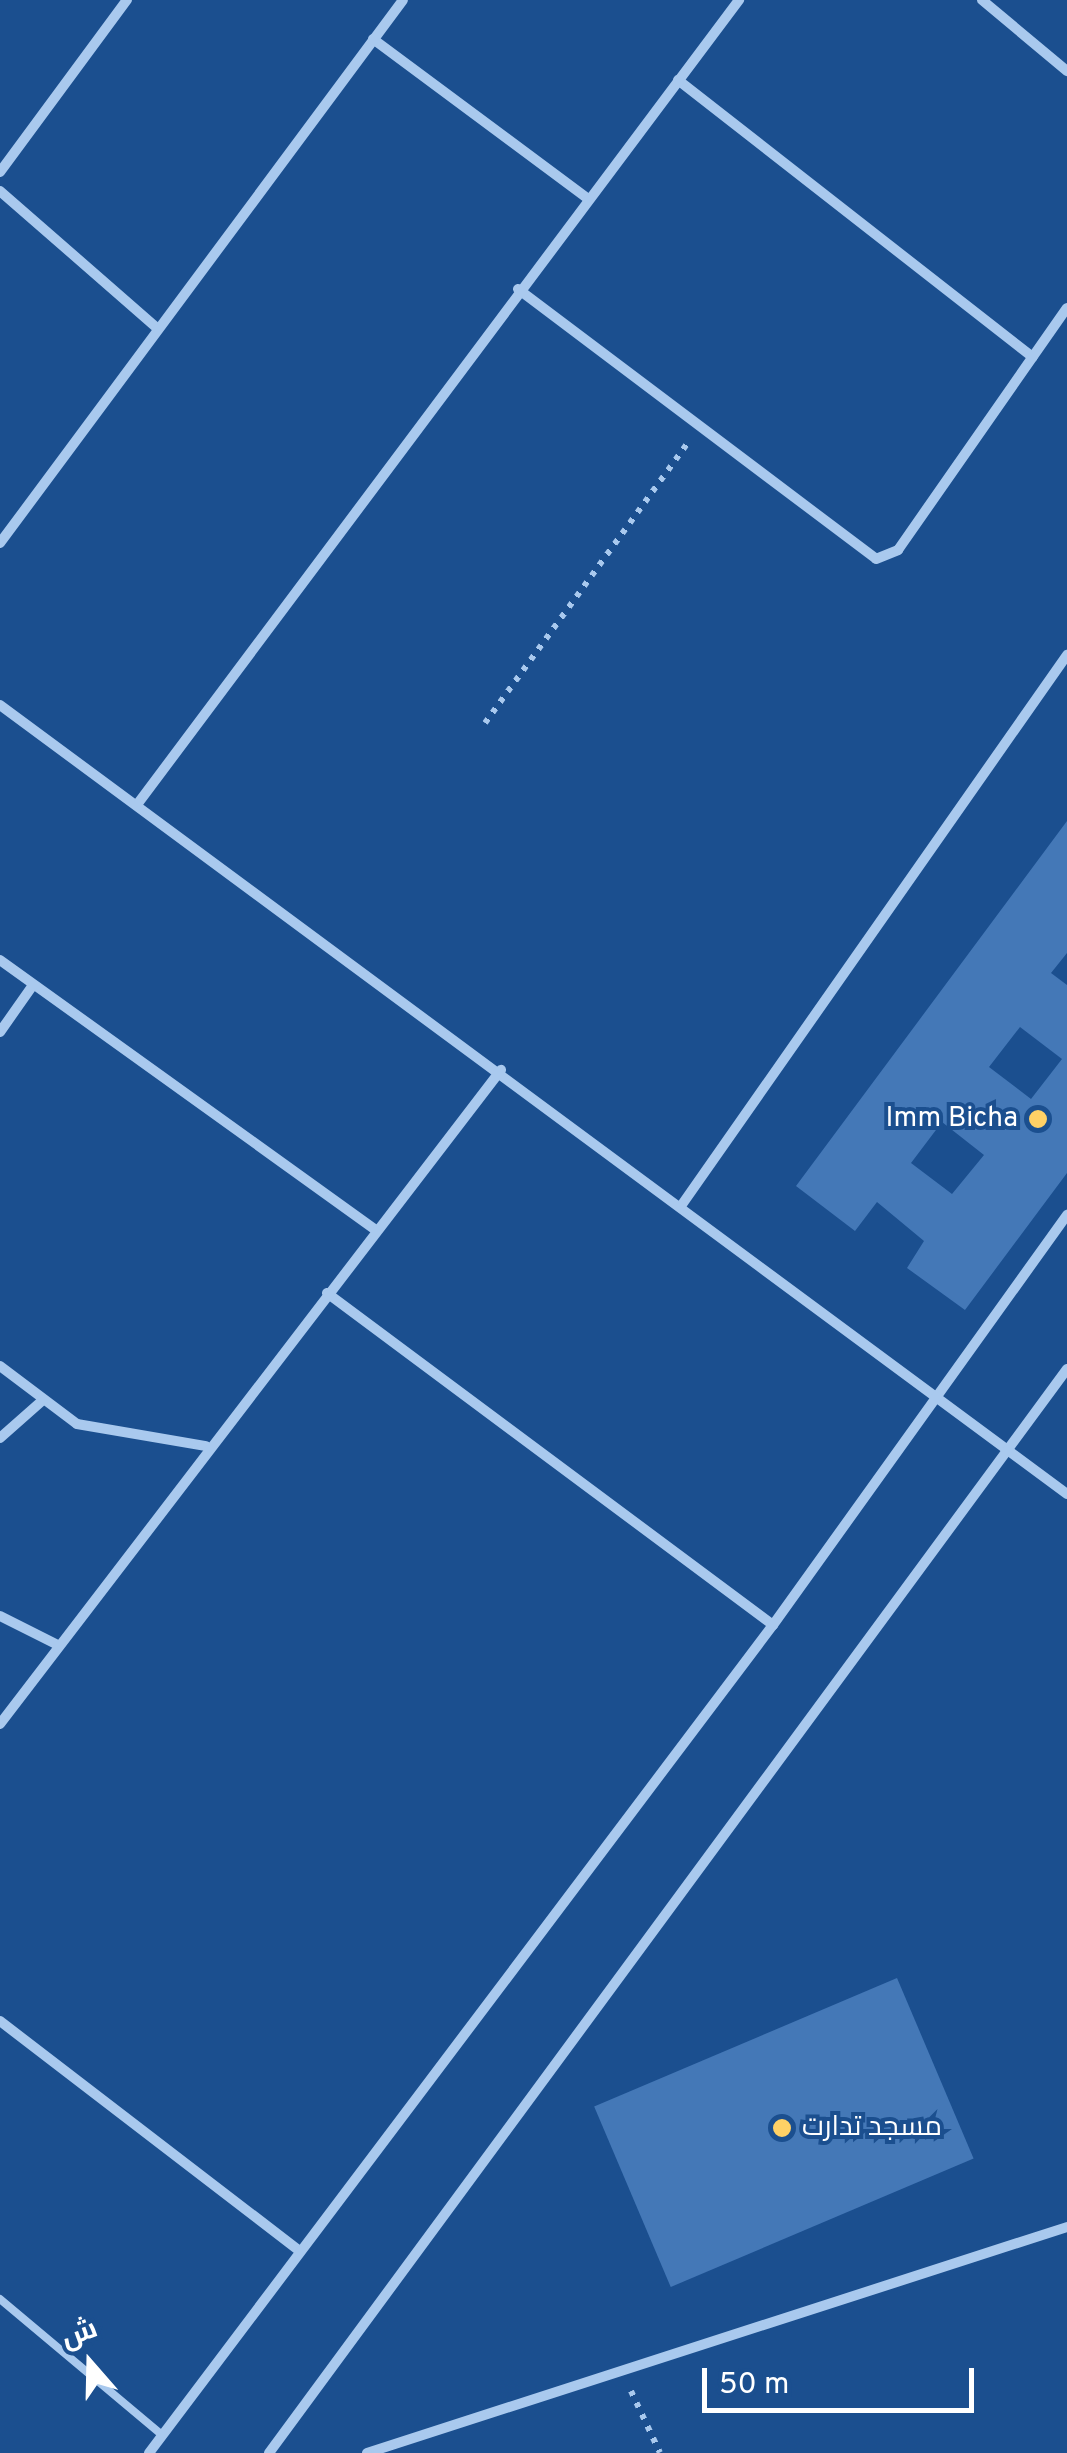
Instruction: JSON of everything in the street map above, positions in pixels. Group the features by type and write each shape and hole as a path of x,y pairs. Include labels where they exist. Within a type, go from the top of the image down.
{"street":[{"path":"0,172 127,0"},
{"path":"0,544 155,326 403,0"},
{"path":"139,802 518,289 739,0"},
{"path":"982,0 1067,72"},
{"path":"373,39 588,198"},
{"path":"678,80 1032,358"},
{"path":"0,191 155,326"},
{"path":"518,289 876,559 888,558 1067,308"},
{"path":"682,1206 1067,655"},
{"path":"0,705 139,802 1067,1494"},
{"path":"0,960 375,1229"},
{"path":"0,1032 34,984"},
{"path":"0,1724 206,1446 501,1070"},
{"path":"149,2453 298,2249 773,1625 934,1395 1067,1215"},
{"path":"327,1292 773,1625"},
{"path":"0,1366 43,1400 92,1429 206,1446"},
{"path":"269,2453 1067,1369"},
{"path":"0,1438 43,1400"},
{"path":"0,1616 58,1645"},
{"path":"0,2021 298,2249"},
{"path":"367,2453 1067,2227"}],"lane":[{"path":"0,2299 162,2435"}],"path":[{"path":"486,723 700,426"},
{"path":"622,2371 660,2453"}],"building":[{"path":"1067,821 1067,953 1051,973 1067,985 1067,1173 965,1310 907,1268 924,1241 877,1202 855,1231 796,1186","holes":["1020,1027 1062,1059 1031,1099 989,1067","942,1122 984,1155 952,1194 911,1163"]},
{"name":"مسجد تدارت","path":"897,1978 974,2158 671,2287 594,2107"}],"place":[{"name":"Imm Bicha","path":"1038,1119"},
{"name":"مسجد تدارت","path":"782,2128"}]}
